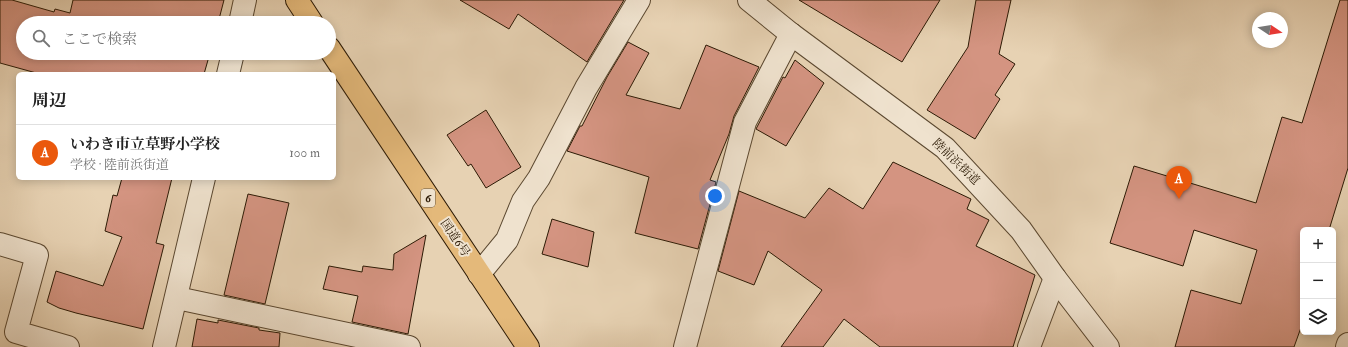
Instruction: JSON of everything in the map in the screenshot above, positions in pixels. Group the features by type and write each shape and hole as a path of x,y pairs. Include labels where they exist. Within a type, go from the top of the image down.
{"highway":[{"path":"297,0 307,16"},
{"name":"国道6号","path":"336,59 528,347"}],"street":[{"path":"242,16 245,0"},
{"path":"479,274 507,240 523,202 539,178 586,88 639,0"},
{"name":"陸前浜街道","path":"749,0 791,34 945,148 1022,230 1055,278 1108,347"},
{"path":"686,347 745,122 791,34"},
{"path":"228,72 231,60"},
{"path":"164,347 177,298 204,180"},
{"path":"0,244 37,255 16,332 68,347"},
{"path":"1029,347 1055,278"},
{"path":"177,298 409,347"}],"building":[{"path":"0,0 12,0 54,12 55,9 70,13 73,0 224,0 220,16 16,16 16,60 208,60 205,72 33,72 0,63"},
{"path":"460,0 624,0 587,62 518,14 509,29"},
{"path":"799,0 940,0 902,62"},
{"path":"976,0 1011,0 999,54 1015,64 995,95 1000,99 975,139 927,110 968,47"},
{"path":"1340,0 1348,0 1348,168 1330,227 1300,227 1300,330 1294,347 1175,347 1191,290 1241,304 1257,250 1194,230 1183,266 1110,243 1134,166 1256,203 1282,117 1302,123"},
{"path":"628,42 649,53 626,95 680,109 706,45 759,67 734,116 729,134 710,180 716,182 698,249 635,233 649,177 567,151 580,126 582,126 607,77"},
{"path":"795,60 824,83 786,146 756,129 783,77 785,78"},
{"path":"486,110 521,167 486,188 471,164 468,166 447,135"},
{"path":"893,162 971,199 967,209 989,220 976,246 1035,275 1013,347 880,347 844,319 823,347 781,347 822,290 768,251 754,285 718,271 739,191 805,218 829,188 863,209"},
{"path":"121,180 172,180 156,243 164,245 143,329 76,313 59,308 47,302 56,271 103,286 122,237 105,231 113,195 117,196"},
{"path":"248,194 289,203 265,304 224,295"},
{"path":"552,219 594,232 588,267 542,254"},
{"path":"426,235 408,334 352,322 358,296 323,289 329,266 362,272 363,266 393,270 394,254"},
{"path":"197,319 218,323 218,320 259,328 259,330 280,333 279,347 192,347"}],"place":[{"name":"いわき市立草野小学校","path":"1179,199"}]}
